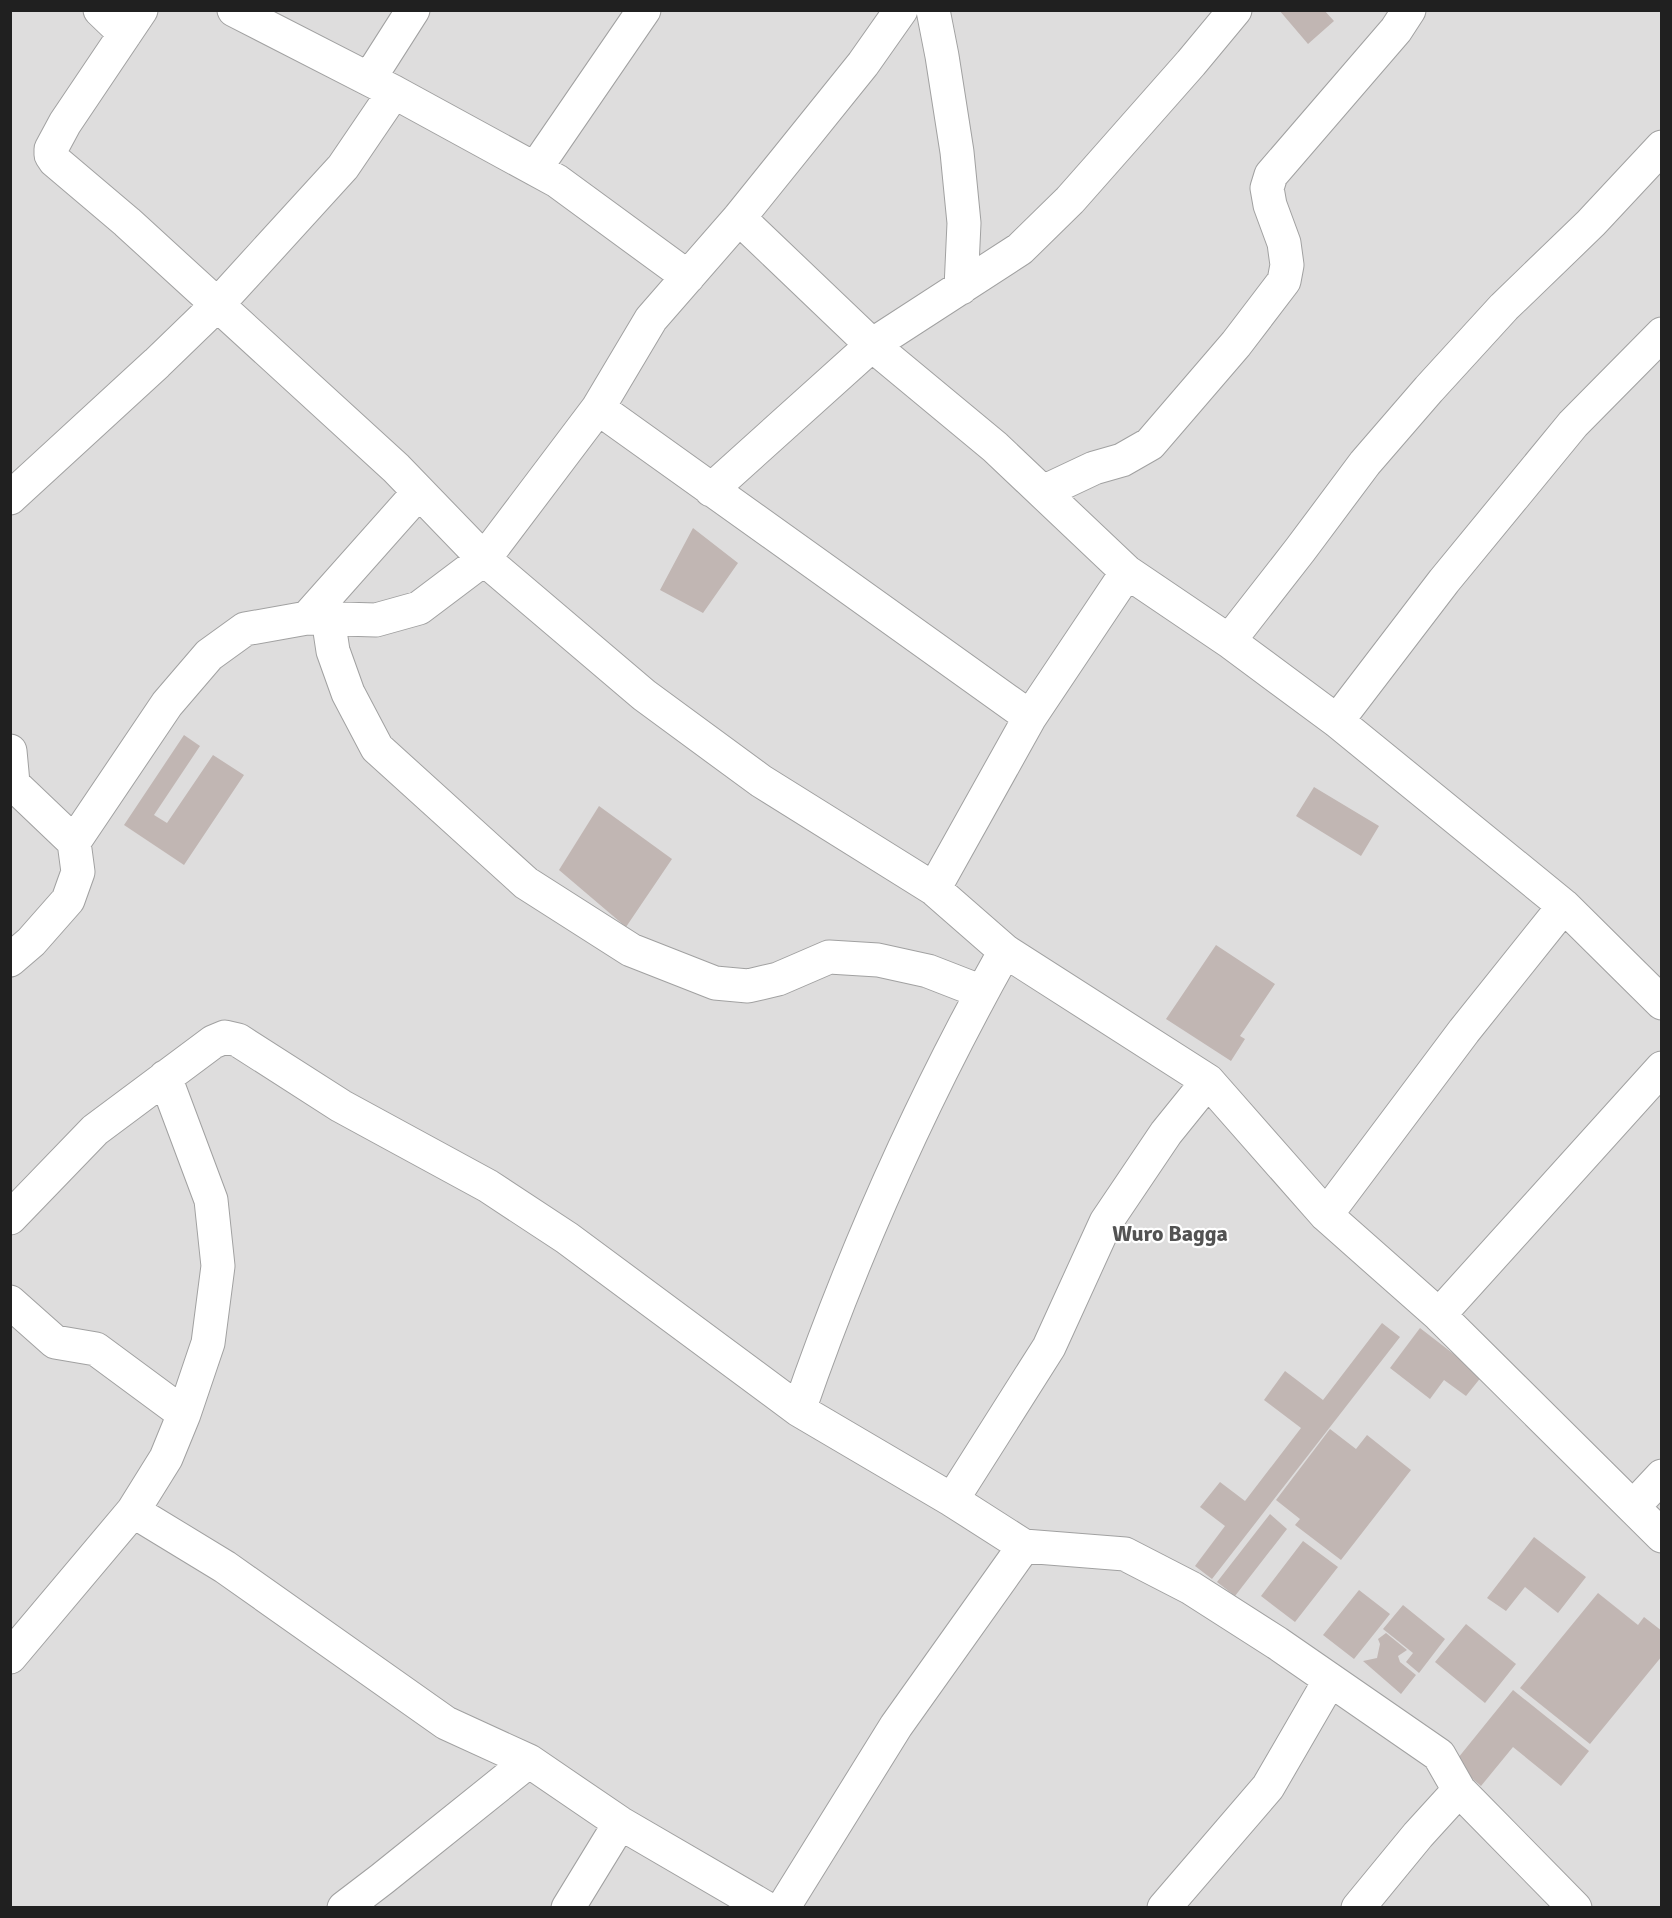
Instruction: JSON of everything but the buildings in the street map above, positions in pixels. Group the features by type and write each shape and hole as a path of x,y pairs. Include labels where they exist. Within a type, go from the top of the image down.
{"street":[{"path":"100,10 133,22 65,123 51,149 51,155 55,161 127,222 387,460 484,559 644,695 761,781 934,889 1005,951 1208,1081 1326,1215 1439,1315 1662,1536"},
{"path":"234,10 381,85 535,169 557,182 688,277"},
{"path":"10,498 218,304 343,167 413,10"},
{"path":"535,169 644,10"},
{"path":"74,842 167,704 209,655 245,629 317,618 376,620 418,608 484,559 598,408 651,319 739,218 863,64 901,10"},
{"path":"933,10 957,152 963,211 961,288"},
{"path":"711,490 872,345 1020,249 1070,200 1235,10"},
{"path":"1043,492 1094,468 1122,460 1150,444 1236,344 1284,281 1287,265 1284,243 1270,205 1267,188 1271,175 1396,30 1410,10"},
{"path":"1229,641 1365,463 1429,389 1504,307 1591,223 1662,147"},
{"path":"739,218 872,345 995,447 1127,572 1229,641 1337,721 1564,906 1662,1003"},
{"path":"1337,721 1443,581 1572,423 1662,334"},
{"path":"598,408 1030,717"},
{"path":"317,618 419,492"},
{"path":"934,889 1030,717 1127,572"},
{"path":"317,618 333,651 348,693 377,748 526,884 631,950 715,983 748,986 778,979 829,957 878,960 928,971 982,992"},
{"path":"10,960 31,942 68,900 78,872 74,842 11,772"},
{"path":"1326,1215 1464,1031 1564,906"},
{"path":"799,1410 826,1331 886,1184 982,992 1005,951"},
{"path":"10,1218 95,1131 219,1039 225,1037 238,1040 341,1106 488,1186 558,1232 799,1410 952,1500 1024,1546 1125,1554 1191,1588 1438,1755 1460,1790 1575,1908"},
{"path":"1439,1315 1662,1068"},
{"path":"10,1657 133,1510 166,1458 184,1414 208,1343 218,1266 211,1200 165,1077"},
{"path":"952,1500 1049,1347 1106,1222 1166,1133 1208,1081"},
{"path":"10,1302 55,1342 96,1349 184,1414"},
{"path":"1633,1507 1662,1476"},
{"path":"133,1510 225,1567 446,1723 529,1761 620,1823 766,1908"},
{"path":"783,1908 896,1726 1024,1546"},
{"path":"1164,1908 1268,1787 1330,1680"},
{"path":"344,1908 529,1761"},
{"path":"1359,1908 1418,1835 1460,1790"},
{"path":"568,1908 620,1823"}],"shaded area":[{"path":"11,11 1661,11 1661,1907 11,1907"}],"district":[{"name":"Wuro Bagga","path":"1170,1233"}]}
